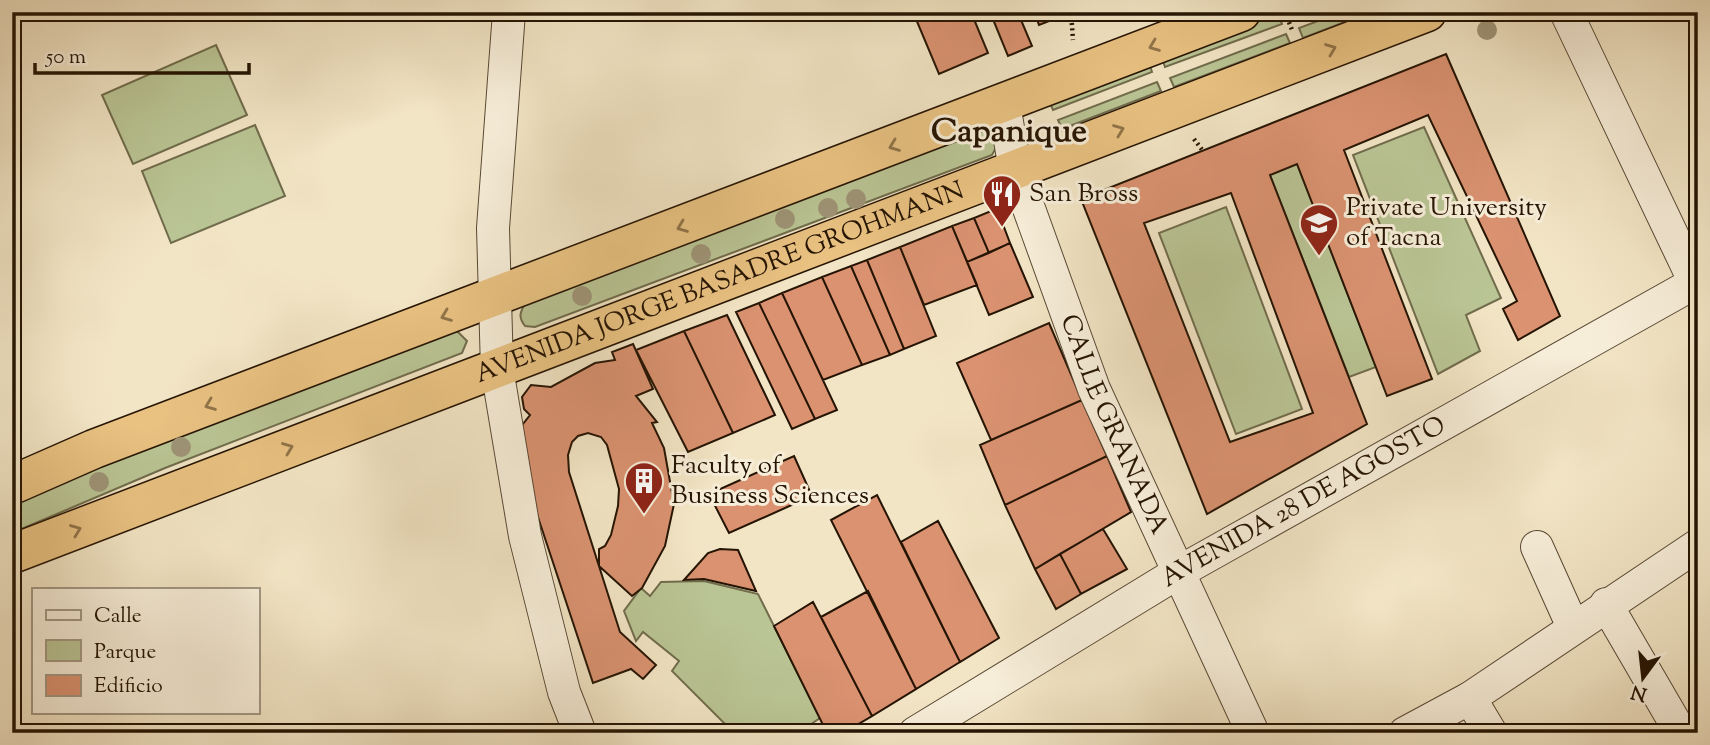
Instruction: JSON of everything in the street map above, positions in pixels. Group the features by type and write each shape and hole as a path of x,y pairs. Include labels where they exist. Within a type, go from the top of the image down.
{"highway":[{"path":"12,485 94,449 494,299 1241,12"},
{"name":"AVENIDA JORGE BASADRE GROHMANN","path":"12,554 1427,12"}],"street":[{"path":"509,12 493,228 497,369 525,536 564,692 580,733"},
{"path":"1566,12 1696,285"},
{"name":"CALLE GRANADA","path":"1004,104 1015,170 1094,389 1253,733"},
{"name":"AVENIDA 28 DE AGOSTO","path":"915,733 1179,572 1696,285"},
{"path":"1405,733 1470,698 1573,626 1698,545"},
{"path":"1537,547 1573,626"},
{"path":"1606,604 1681,733"},
{"path":"1470,698 1491,733"}],"path":[{"path":"1071,12 1074,44"},
{"path":"1194,139 1203,150"}],"green space":[{"path":"1342,12 1371,12 1303,38 1299,28"},
{"path":"1278,14 1282,24 1165,67 1162,58"},
{"path":"1286,34 1290,43 1174,87 1170,78"},
{"path":"216,45 247,115 133,164 102,95"},
{"path":"1149,63 1152,72 1053,110 1049,101"},
{"path":"1157,82 1161,91 1062,129 1058,120"},
{"path":"255,125 285,196 171,243 142,171"},
{"path":"1424,127 1501,298 1466,315 1480,351 1438,374 1353,155"},
{"path":"973,130 985,131 995,138 997,146 992,155 535,327 525,326 521,320 525,303"},
{"path":"1297,164 1376,367 1349,377 1270,175"},
{"path":"1226,207 1302,409 1236,434 1159,233"},
{"path":"443,331 458,332 467,341 462,353 165,468 12,533 12,502"},
{"path":"704,581 758,594 820,718 798,733 734,733 672,671 679,661 643,632 636,641 624,611 641,588 650,596 661,582"}],"building":[{"path":"913,12 971,12 988,53 939,74"},
{"path":"990,12 1049,12 1052,20 1039,25 1035,14 1021,20 1032,46 1008,56"},
{"path":"1446,54 1560,316 1518,340 1503,309 1517,301 1428,115 1344,150 1432,379 1387,396 1297,164 1270,175 1367,424 1207,514 1081,199","holes":["1231,193 1313,413 1230,442 1144,223"]},
{"path":"991,211 999,214 1010,243 989,253 974,218"},
{"path":"974,218 989,253 967,262 952,226"},
{"path":"952,226 977,285 924,305 900,247"},
{"path":"1010,243 1033,297 989,315 967,262"},
{"path":"900,247 936,336 904,349 867,260"},
{"path":"867,260 904,349 890,355 851,266"},
{"path":"851,266 890,355 862,365 822,277"},
{"path":"822,277 862,365 823,380 782,293"},
{"path":"782,293 837,410 815,419 759,303"},
{"path":"759,303 815,419 792,429 736,312"},
{"path":"727,315 775,415 733,433 684,331"},
{"path":"1049,323 1082,400 991,440 957,363"},
{"path":"684,331 733,433 688,452 636,350"},
{"name":"Faculty of Business Sciences","path":"633,344 653,389 636,396 657,422 652,423 664,448 674,504 665,546 642,588 632,596 599,566 599,549 605,546 611,535 619,489 607,445 601,437 588,433 578,436 572,442 568,455 569,472 620,632 656,665 643,679 631,669 593,683 521,466 519,429 530,415 524,409 522,397 531,385 551,387 595,363 615,360 612,352"},
{"path":"1082,400 1107,456 1005,505 980,445"},
{"path":"794,456 812,496 729,533 709,494"},
{"path":"1107,456 1131,512 1035,569 1005,505"},
{"path":"877,495 960,662 916,689 831,520"},
{"path":"938,521 999,638 960,662 901,542"},
{"path":"1103,529 1127,569 1081,594 1060,554"},
{"path":"720,549 738,550 756,591 704,579 684,580 708,553"},
{"path":"1060,554 1081,594 1056,609 1035,569"},
{"path":"868,591 916,689 872,716 821,617"},
{"path":"813,602 872,716 843,733 827,733 774,626"}],"place":[{"name":"San Bross","path":"1002,228"},
{"name":"Private University of Tacna","path":"1319,257"},
{"name":"Faculty of Business Sciences","path":"644,515"}],"district":[{"name":"Capanique","path":"1009,133"}]}
